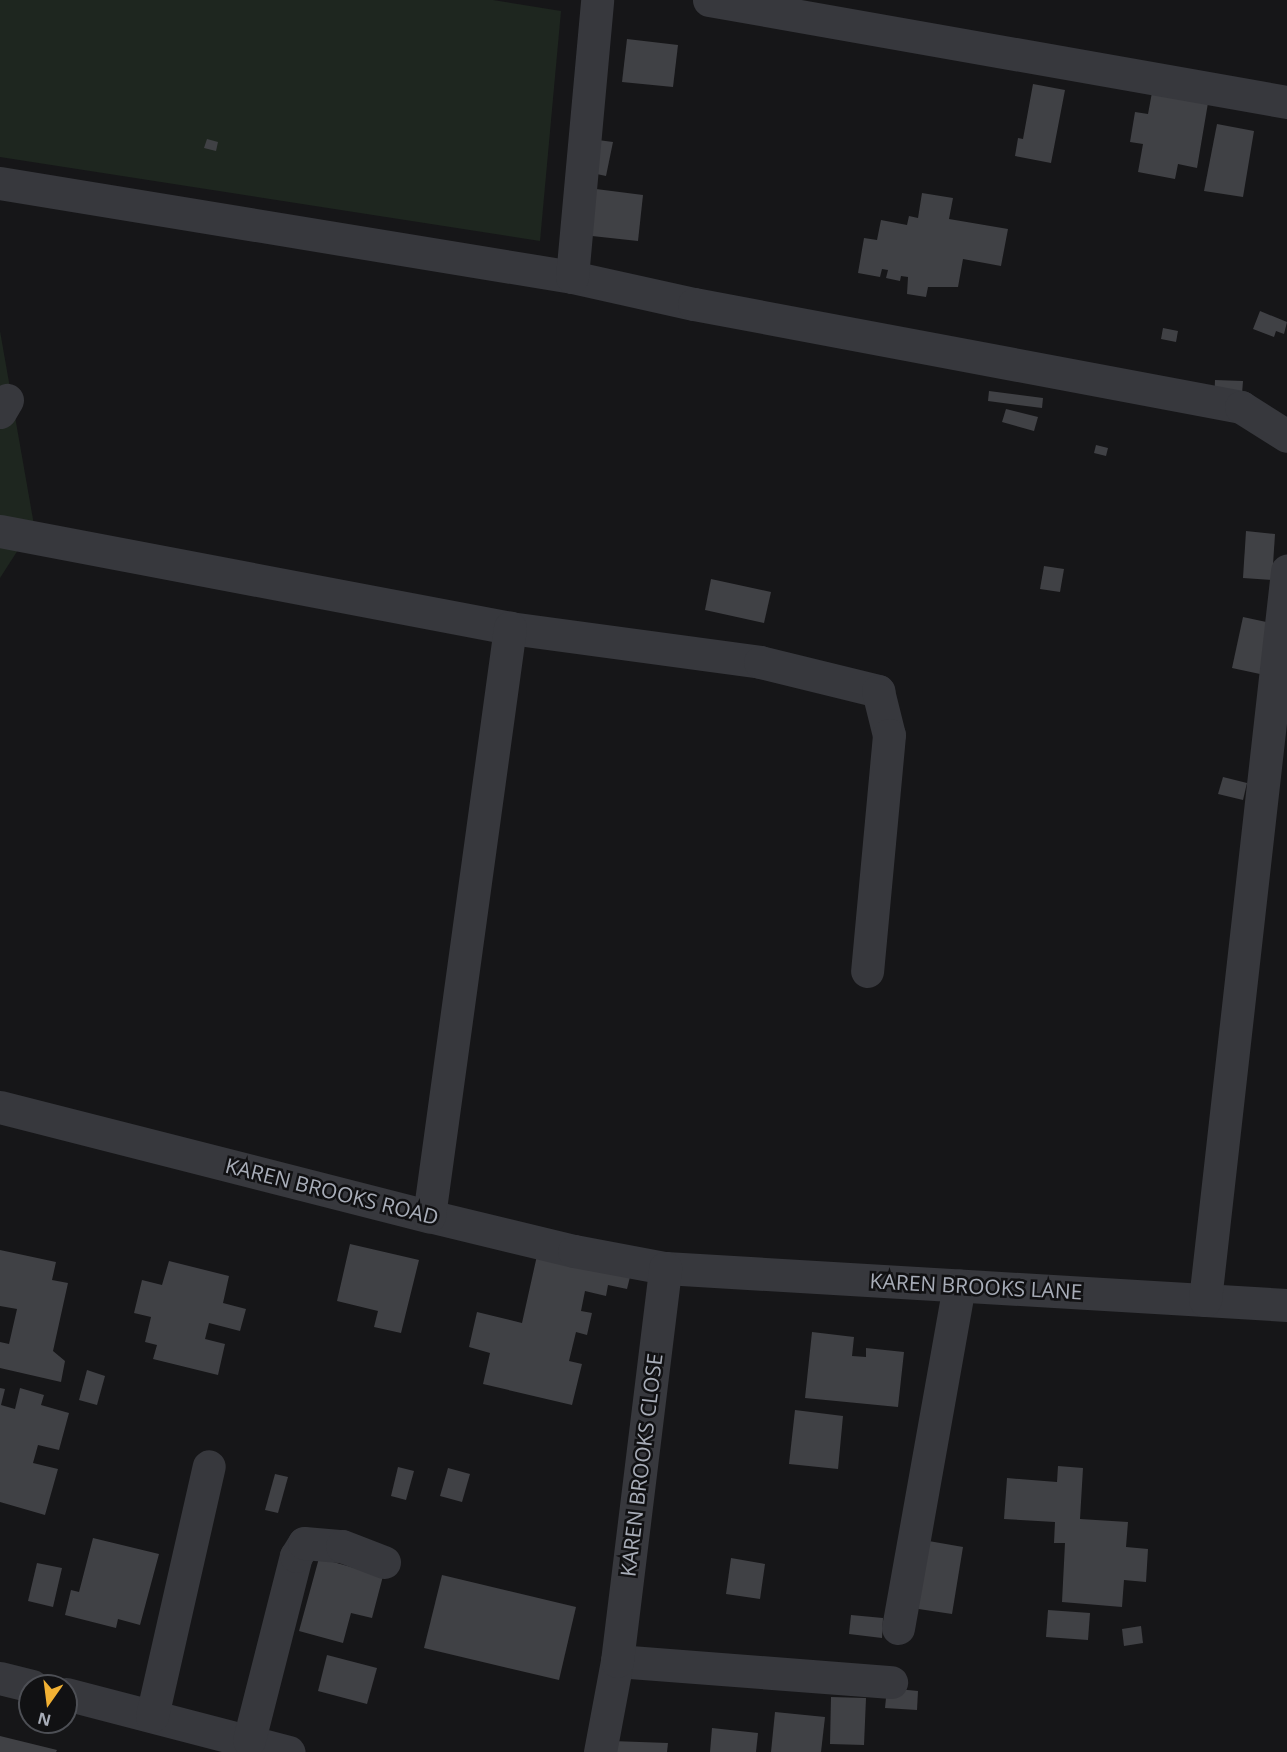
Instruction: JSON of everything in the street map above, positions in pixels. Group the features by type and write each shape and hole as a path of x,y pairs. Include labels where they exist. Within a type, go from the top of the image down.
{"street":[{"path":"572,278 597,0"},
{"path":"709,0 1287,102"},
{"path":"0,183 572,278 694,304 1242,407 1287,436"},
{"path":"0,531 510,628 760,662 878,691 889,735 867,971"},
{"path":"1205,1300 1287,571"},
{"path":"429,1216 510,628"},
{"name":"KAREN BROOKS ROAD","path":"0,1107 429,1216 574,1251 665,1268"},
{"name":"KAREN BROOKS LANE","path":"665,1268 1287,1305"},
{"name":"KAREN BROOKS CLOSE","path":"600,1752 617,1661 665,1268"},
{"path":"898,1628 959,1285"},
{"path":"152,1716 209,1466"},
{"path":"249,1740 296,1556 304,1543 342,1546 384,1562"},
{"path":"617,1661 891,1682"},
{"path":"0,1678 18,1682"},
{"path":"78,1697 289,1752"}],"shaded area":[{"path":"0,0 493,0 561,11 540,241 0,157"},
{"path":"0,331 34,525 0,578"}],"building":[{"path":"627,39 678,45 673,87 622,82"},
{"path":"1033,84 1065,90 1051,163 1015,156 1018,138 1023,139"},
{"path":"1153,87 1209,97 1197,168 1178,164 1175,179 1138,172 1143,144 1130,142 1135,112 1148,114"},
{"path":"1217,124 1254,131 1243,197 1204,191"},
{"path":"207,139 218,142 216,151 204,148"},
{"path":"598,140 613,142 606,176 592,173"},
{"path":"596,189 643,195 638,241 592,236"},
{"path":"922,193 953,198 949,219 1008,229 1001,266 963,259 958,287 928,287 926,297 907,294 908,277 901,276 900,281 886,278 888,270 882,269 880,277 858,273 864,238 877,240 881,220 907,225 909,216 918,218"},
{"path":"1260,311 1287,322 1284,334 1276,331 1274,337 1253,329"},
{"path":"1163,328 1178,331 1176,342 1161,339"},
{"path":"1215,380 1243,381 1241,407 1214,406"},
{"path":"989,391 1043,398 1042,408 988,401"},
{"path":"1006,409 1038,417 1034,431 1002,422"},
{"path":"1096,445 1108,448 1106,456 1094,453"},
{"path":"1246,531 1275,534 1272,580 1243,578"},
{"path":"1044,566 1064,569 1060,592 1040,589"},
{"path":"711,579 771,592 764,623 705,610"},
{"path":"1243,617 1271,623 1260,674 1232,668"},
{"path":"1223,777 1247,783 1243,800 1218,794"},
{"path":"350,1244 419,1260 401,1333 374,1327 378,1311 337,1301"},
{"path":"0,1250 56,1262 52,1280 68,1283 53,1351 65,1361 61,1382 0,1368 0,1342 9,1344 17,1309 0,1306"},
{"path":"538,1251 631,1273 627,1289 608,1285 606,1296 585,1291 581,1311 592,1313 587,1335 576,1332 569,1361 582,1364 572,1405 483,1384 490,1353 469,1347 477,1312 522,1323"},
{"path":"169,1261 229,1276 223,1303 246,1309 240,1331 209,1323 205,1339 225,1344 218,1375 153,1359 157,1345 145,1342 151,1317 134,1313 142,1280 162,1285"},
{"path":"812,1332 854,1337 852,1356 866,1357 866,1348 904,1352 898,1407 805,1398"},
{"path":"87,1370 105,1376 97,1405 79,1400"},
{"path":"0,1388 5,1389 1,1405 15,1409 20,1388 44,1395 41,1405 69,1413 59,1450 38,1445 33,1463 58,1469 45,1515 0,1502"},
{"path":"795,1410 843,1416 838,1469 789,1464"},
{"path":"1058,1466 1083,1468 1080,1519 1128,1522 1126,1547 1148,1549 1146,1582 1124,1580 1122,1607 1062,1602 1065,1543 1054,1543 1055,1522 1004,1519 1007,1478 1057,1482"},
{"path":"398,1467 414,1471 406,1500 391,1496"},
{"path":"448,1468 470,1474 462,1502 440,1496"},
{"path":"275,1474 288,1477 278,1513 265,1510"},
{"path":"93,1538 159,1554 140,1625 118,1619 116,1628 65,1615 71,1590 79,1592"},
{"path":"923,1540 963,1547 952,1614 912,1608"},
{"path":"319,1558 383,1576 372,1618 351,1613 343,1643 299,1631"},
{"path":"731,1558 765,1564 760,1599 726,1594"},
{"path":"37,1563 62,1568 53,1607 28,1601"},
{"path":"442,1575 576,1607 559,1680 424,1648"},
{"path":"1048,1610 1090,1613 1088,1640 1046,1637"},
{"path":"851,1615 883,1618 882,1638 849,1634"},
{"path":"1141,1626 1143,1643 1124,1646 1122,1629"},
{"path":"327,1655 377,1668 367,1704 318,1691"},
{"path":"887,1688 918,1691 917,1710 885,1708"},
{"path":"831,1697 866,1698 864,1745 830,1744"},
{"path":"775,1712 825,1717 821,1752 771,1752"},
{"path":"712,1728 758,1733 756,1752 710,1752"},
{"path":"0,1736 57,1750 56,1752 0,1752"},
{"path":"612,1741 668,1743 667,1752 612,1752"}]}
